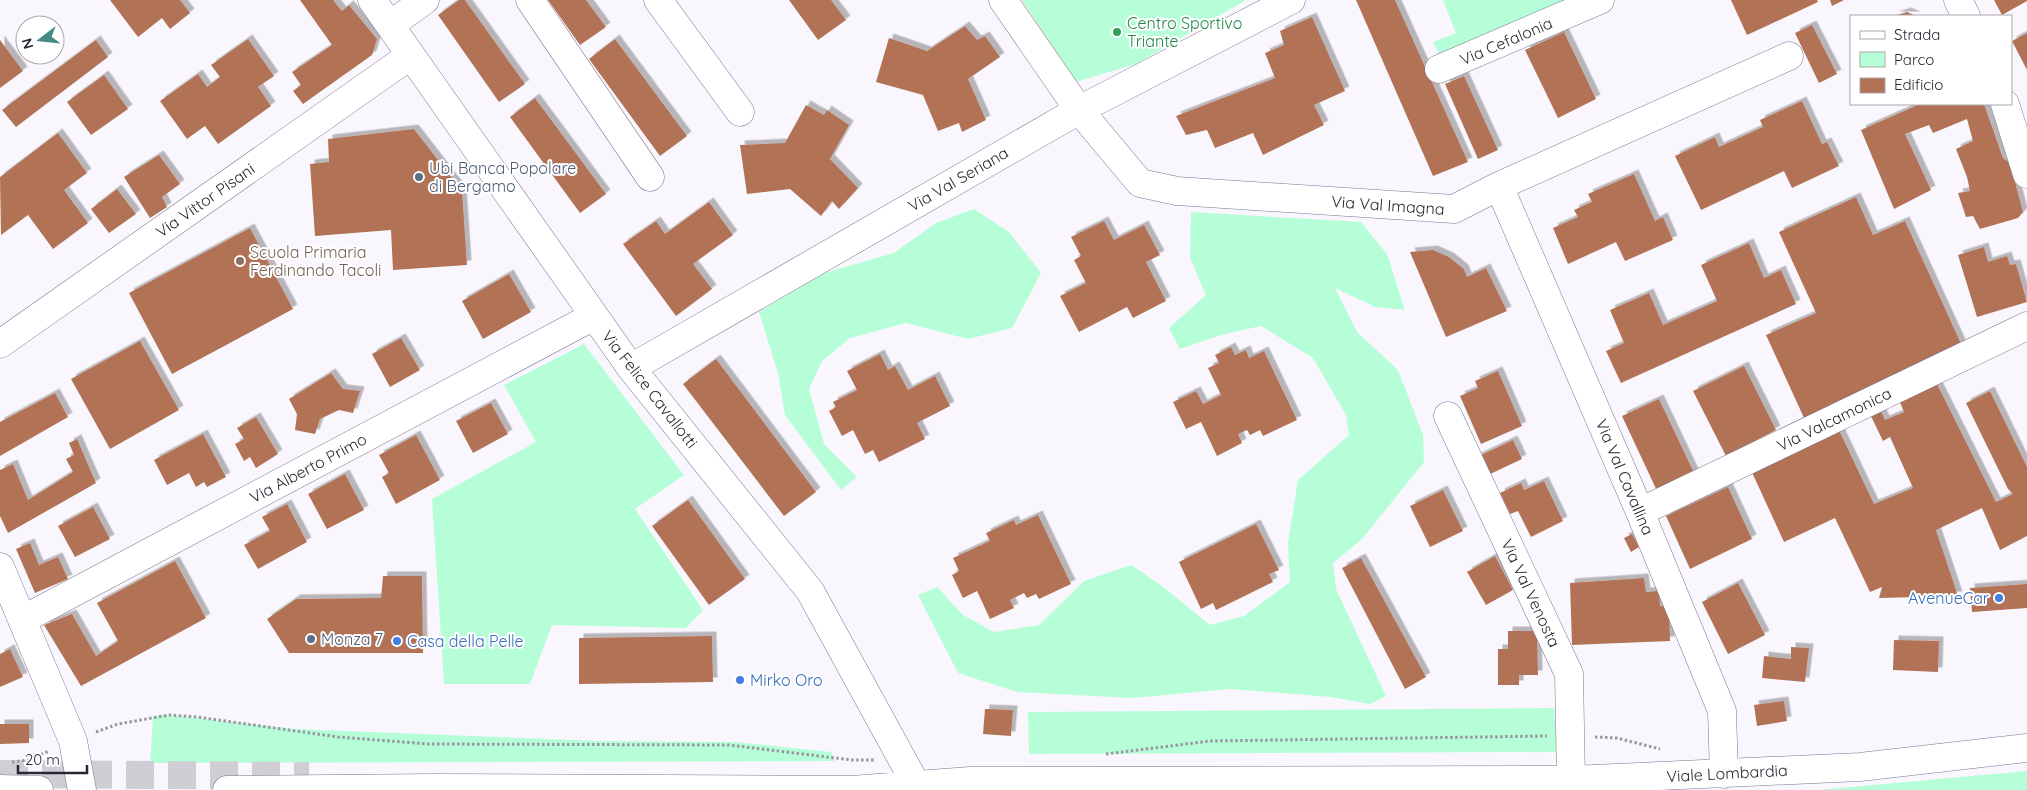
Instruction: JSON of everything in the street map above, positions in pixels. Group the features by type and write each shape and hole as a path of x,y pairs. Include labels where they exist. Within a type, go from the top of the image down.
{"street":[{"name":"Via Felice Cavallotti","path":"372,0 631,368 810,590 917,787"},
{"path":"390,25 425,0"},
{"path":"530,0 650,177"},
{"path":"658,0 740,112"},
{"name":"Via Val Imagna","path":"1003,0 1079,110 1140,183 1177,191 1454,209 1499,186 1789,56"},
{"name":"Via Val Seriana","path":"631,368 1079,110 1291,0"},
{"name":"Via Cefalonia","path":"1440,69 1600,0"},
{"path":"1958,0 1966,15"},
{"name":"Via Vittor Pisani","path":"0,344 411,55"},
{"path":"2005,105 2027,174"},
{"name":"Via Val Cavallina","path":"1499,186 1640,512 1722,711 1724,774"},
{"name":"Via Alberto Primo","path":"22,620 594,316"},
{"name":"Via Valcamonica","path":"1640,512 2027,326"},
{"name":"Via Val Venosta","path":"1448,416 1570,674 1571,780"},
{"path":"0,567 72,741 82,790"},
{"name":"Viale Lombardia","path":"227,790 433,788 852,790 917,787 970,781 1571,780 1860,767 2027,748"},
{"path":"0,790 39,790"}],"path":[{"path":"9,762 28,760 118,724 170,715 197,717 338,737 429,744 729,745 852,760 902,760"},
{"path":"1102,754 1210,741 1570,736 1617,738 1666,751"}],"green space":[{"name":"Centro Sportivo Triante","path":"1022,0 1246,0 1136,64 1076,82"},
{"path":"1443,0 1571,0 1441,58 1433,42 1456,33"},
{"path":"974,209 1009,232 1041,273 1012,328 968,339 906,323 850,338 822,361 809,389 824,444 857,477 841,490 785,415 778,373 759,312 821,274 894,253 936,223"},
{"path":"1191,212 1361,222 1387,254 1405,310 1375,307 1335,288 1357,332 1398,370 1423,435 1424,462 1362,539 1333,563 1336,589 1386,696 1370,704 1331,697 1231,689 1132,698 1017,692 958,673 918,595 937,587 963,615 994,632 1039,625 1084,581 1131,565 1162,586 1210,625 1244,616 1290,582 1288,543 1298,480 1349,435 1346,415 1313,358 1261,326 1221,335 1180,349 1169,328 1206,295 1190,258"},
{"path":"584,344 684,475 635,509 703,610 686,628 552,625 530,684 444,684 432,499 536,442 504,385"},
{"path":"1554,708 1557,752 1029,754 1028,712"},
{"path":"167,715 295,729 599,741 735,742 831,752 835,761 150,763 153,716"},
{"path":"2027,771 2027,790 1818,790"}],"building":[{"path":"110,0 180,0 190,13 170,29 162,18 138,37"},
{"path":"300,0 333,0 342,11 349,5 377,39 372,55 303,104 293,91 301,85 292,72 332,45"},
{"path":"459,0 465,0 525,84 499,102 438,15"},
{"path":"548,0 586,0 606,27 580,45"},
{"path":"789,0 831,0 846,20 818,40"},
{"path":"1356,0 1395,0 1468,162 1433,176"},
{"path":"1731,0 1817,0 1818,2 1747,35"},
{"path":"1830,0 1844,0 1832,6"},
{"path":"1994,0 2027,0 2027,1 2002,15"},
{"path":"1907,12 1914,15 1897,15"},
{"path":"1312,17 1345,91 1314,105 1324,125 1263,155 1253,133 1215,148 1207,130 1186,135 1176,116 1275,78 1265,53 1284,45 1280,31"},
{"path":"1812,25 1837,74 1819,83 1795,33"},
{"path":"965,26 977,40 985,36 1000,57 968,79 986,120 962,132 959,123 938,131 923,95 876,82 889,38 927,51"},
{"path":"1564,32 1596,99 1558,118 1525,50"},
{"path":"2027,33 2027,70 2012,41"},
{"path":"248,39 274,76 258,87 271,106 218,144 205,126 187,139 160,101 198,74 207,87 220,77 211,65"},
{"path":"615,39 687,136 660,156 589,59"},
{"path":"0,40 15,60 15,65 19,65 23,71 0,88"},
{"path":"96,40 108,57 16,127 2,110 65,65"},
{"path":"104,75 128,109 91,135 67,102"},
{"path":"1464,76 1498,150 1478,159 1445,84"},
{"path":"535,98 606,194 580,213 510,117"},
{"path":"1802,101 1822,144 1827,142 1839,166 1792,188 1784,171 1701,210 1675,156 1715,137 1719,147 1763,127 1760,120"},
{"path":"806,105 824,115 827,110 849,125 830,159 858,188 839,209 832,201 821,216 790,189 747,194 740,145 785,143"},
{"path":"1918,105 1984,105 2003,158 2010,163 2023,212 2018,218 1980,229 1973,216 1966,217 1958,193 1970,191 1967,177 1956,149 1973,141 1967,119 1933,133 1929,125 1905,134 1931,190 1894,209 1861,130"},
{"path":"414,129 462,191 467,265 393,270 391,230 315,236 310,164 329,162 328,139"},
{"path":"58,133 87,173 64,190 88,223 53,249 28,215 1,235 0,177"},
{"path":"159,155 180,184 162,197 167,207 150,218 124,177"},
{"path":"1634,174 1655,221 1663,217 1673,240 1625,261 1616,242 1568,264 1553,228 1578,217 1574,210 1592,202 1588,194"},
{"path":"117,189 136,214 109,233 91,209"},
{"path":"1856,197 1873,235 1905,221 1963,348 1805,420 1766,335 1816,313 1779,232"},
{"path":"709,202 733,235 693,264 712,289 676,316 623,244 656,221 665,234"},
{"path":"1104,221 1114,240 1144,225 1160,255 1146,262 1166,301 1133,318 1127,307 1079,332 1060,296 1086,283 1074,260 1081,256 1071,237"},
{"path":"250,228 293,309 172,374 129,293"},
{"path":"1749,243 1764,278 1781,270 1796,304 1621,383 1606,351 1624,343 1610,310 1649,293 1663,325 1717,301 1701,265"},
{"path":"1984,247 1988,262 2007,256 2010,265 2016,264 2027,302 1977,317 1958,255"},
{"path":"1433,250 1449,257 1464,269 1467,277 1486,268 1507,311 1446,337 1410,252"},
{"path":"509,274 531,312 483,339 462,301"},
{"path":"401,338 420,370 390,387 372,354"},
{"path":"140,341 179,410 110,449 71,379"},
{"path":"1231,347 1235,355 1246,350 1249,358 1264,351 1297,420 1263,436 1260,430 1250,435 1247,430 1238,434 1242,443 1217,456 1201,422 1186,429 1173,402 1196,391 1203,404 1221,395 1208,368 1219,363 1215,355"},
{"path":"880,354 888,370 895,366 908,390 935,376 950,406 917,423 925,439 879,462 873,450 865,454 853,430 842,436 829,411 836,407 833,402 857,390 847,371"},
{"path":"716,359 816,492 784,516 683,384"},
{"path":"1744,366 1776,430 1726,456 1693,391"},
{"path":"1498,371 1522,426 1481,444 1460,396 1478,388 1475,381"},
{"path":"331,373 343,389 360,391 353,413 339,410 320,419 315,434 295,430 297,414 289,399"},
{"path":"1936,382 1996,502 2013,494 2008,489 1966,403 1990,391 2027,467 2027,536 2000,550 1982,508 1936,530 1958,596 1879,598 1882,587 1870,592 1835,518 1784,542 1750,468 1838,428 1874,504 1913,488 1890,437 1883,441 1869,412 1880,409 1885,420 1904,412 1899,400"},
{"path":"55,393 68,417 0,456 0,422"},
{"path":"1659,399 1695,475 1658,493 1622,416"},
{"path":"491,403 508,434 473,453 456,421"},
{"path":"256,417 278,454 256,468 250,457 244,461 235,444 244,439 237,428"},
{"path":"203,434 226,477 207,487 204,482 196,487 189,473 167,485 154,460"},
{"path":"416,435 440,480 396,504 382,477 389,473 379,455"},
{"path":"77,439 96,483 8,533 0,516 0,470 13,464 28,500 73,472 66,459 74,455 69,443"},
{"path":"1513,440 1522,459 1486,476 1477,457"},
{"path":"345,474 364,510 327,529 308,494"},
{"path":"1544,481 1563,521 1531,537 1518,511 1510,514 1500,493 1521,483 1524,490"},
{"path":"1728,487 1752,539 1690,569 1666,516"},
{"path":"1443,490 1463,531 1430,547 1410,506"},
{"path":"688,500 745,579 709,605 652,526"},
{"path":"287,504 307,542 258,569 244,545 270,531 262,517"},
{"path":"93,507 110,539 75,557 58,526"},
{"path":"1038,515 1071,584 1039,599 1036,594 1027,598 1024,593 1010,600 1014,608 990,619 977,591 963,598 952,575 959,571 953,558 990,541 986,533 1014,520 1016,525"},
{"path":"1256,524 1279,570 1269,574 1273,582 1216,610 1213,603 1201,609 1179,562"},
{"path":"1632,534 1639,547 1631,552 1624,538"},
{"path":"30,543 39,565 58,557 68,579 35,593 16,549"},
{"path":"1495,556 1513,590 1486,605 1467,572"},
{"path":"1361,558 1426,677 1405,689 1342,568"},
{"path":"175,561 206,618 81,686 44,625 72,614 96,656 118,641 97,603"},
{"path":"383,576 422,576 423,653 289,653 267,619 296,599 381,598"},
{"path":"1644,578 1646,592 1659,591 1660,606 1669,607 1670,641 1572,645 1570,583"},
{"path":"1738,583 1765,635 1728,654 1702,602"},
{"name":"AvenueCar","path":"2027,584 2027,608 1972,612 1970,588"},
{"path":"1508,631 1537,631 1538,675 1519,675 1519,685 1498,685 1498,649 1508,649"},
{"path":"712,636 713,682 579,684 579,638"},
{"path":"1894,640 1939,641 1938,672 1893,670"},
{"path":"1791,647 1809,648 1805,682 1762,678 1764,656 1791,659"},
{"path":"10,649 23,677 0,687 0,654"},
{"path":"1784,701 1787,721 1757,726 1754,705"},
{"path":"985,709 1013,710 1011,736 983,734"},
{"path":"0,724 29,724 29,743 0,744"}],"tunnel":[{"path":"0,774 309,776"}],"place":[{"name":"Centro Sportivo Triante","path":"1117,32"},
{"name":"Ubi Banca Popolare di Bergamo","path":"419,177"},
{"name":"Scuola Primaria Ferdinando Tacoli","path":"240,261"},
{"name":"AvenueCar","path":"1999,598"},
{"name":"Monza 7","path":"311,639"},
{"name":"Casa della Pelle","path":"397,641"},
{"name":"Mirko Oro","path":"740,680"}]}
